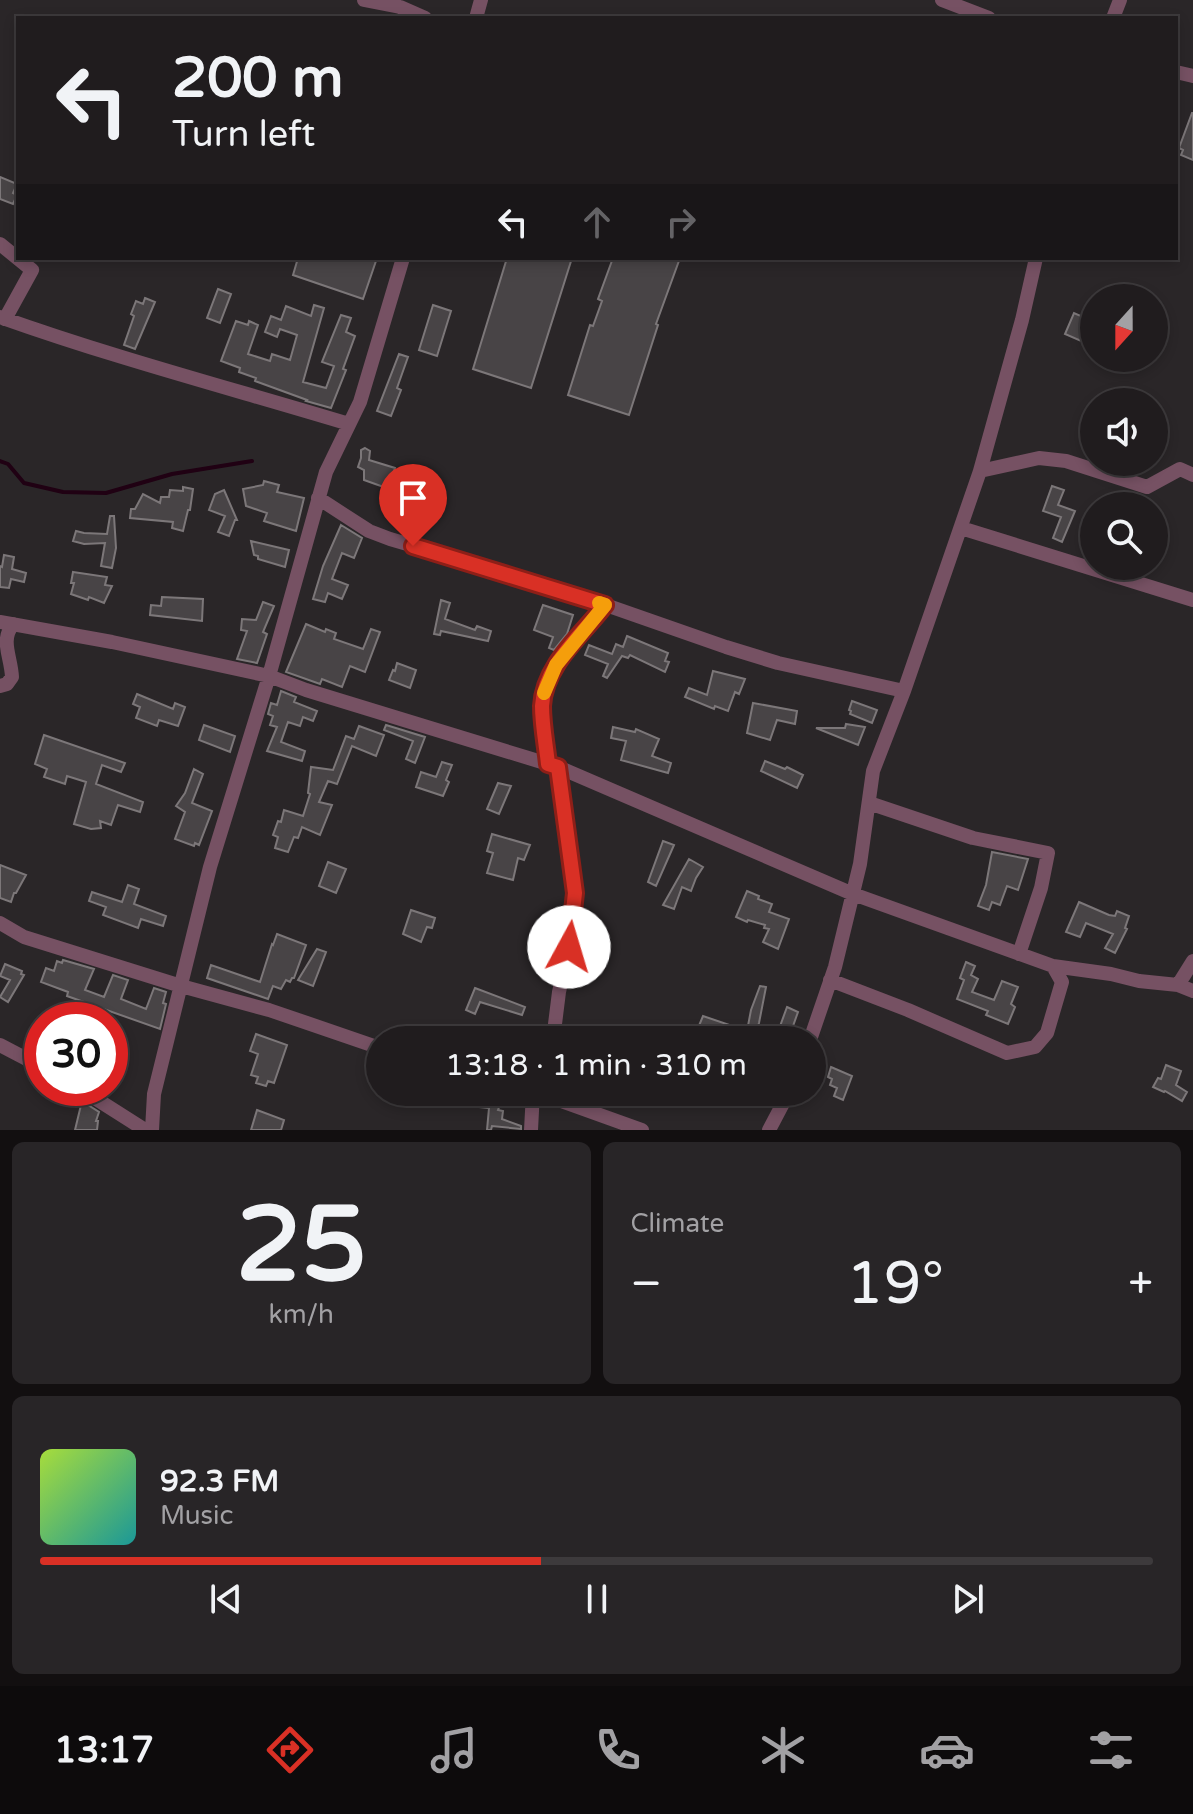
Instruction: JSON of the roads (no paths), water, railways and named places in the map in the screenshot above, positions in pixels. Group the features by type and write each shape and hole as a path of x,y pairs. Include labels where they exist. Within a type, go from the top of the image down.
{"street":[{"path":"364,0 400,7 420,16"},
{"path":"942,0 984,16"},
{"path":"0,244 16,257"},
{"path":"20,260 32,270 2,318 128,360 349,424"},
{"path":"152,1130 154,1094 210,867 269,676 326,472 360,402 402,260"},
{"path":"815,1026 835,967 860,864 873,771 980,471 1036,260"},
{"path":"980,471 1039,458 1066,461 1147,487 1180,469 1193,475"},
{"path":"318,498 369,531 778,663 904,691"},
{"path":"961,528 1193,600"},
{"path":"555,1026 575,893 542,707 548,681 556,665 605,605"},
{"path":"0,686 7,684 12,677 4,643 6,623 269,676 553,765 853,894 1053,966 1178,985 1193,991"},
{"path":"869,803 973,838 1048,853 1041,888 1019,954"},
{"path":"0,923 24,937 269,1010 366,1043"},
{"path":"1178,985 1193,961"},
{"path":"830,980 1007,1053 1035,1047 1047,1033 1062,982 1053,966"},
{"path":"0,1045 24,1058"},
{"path":"107,1106 145,1130"},
{"path":"531,1130 534,1106"},
{"path":"574,1106 642,1130"},
{"path":"769,1130 782,1106"}],"waterway":[{"path":"0,461 8,464 24,483 63,492 106,493 172,474 252,461"}]}
